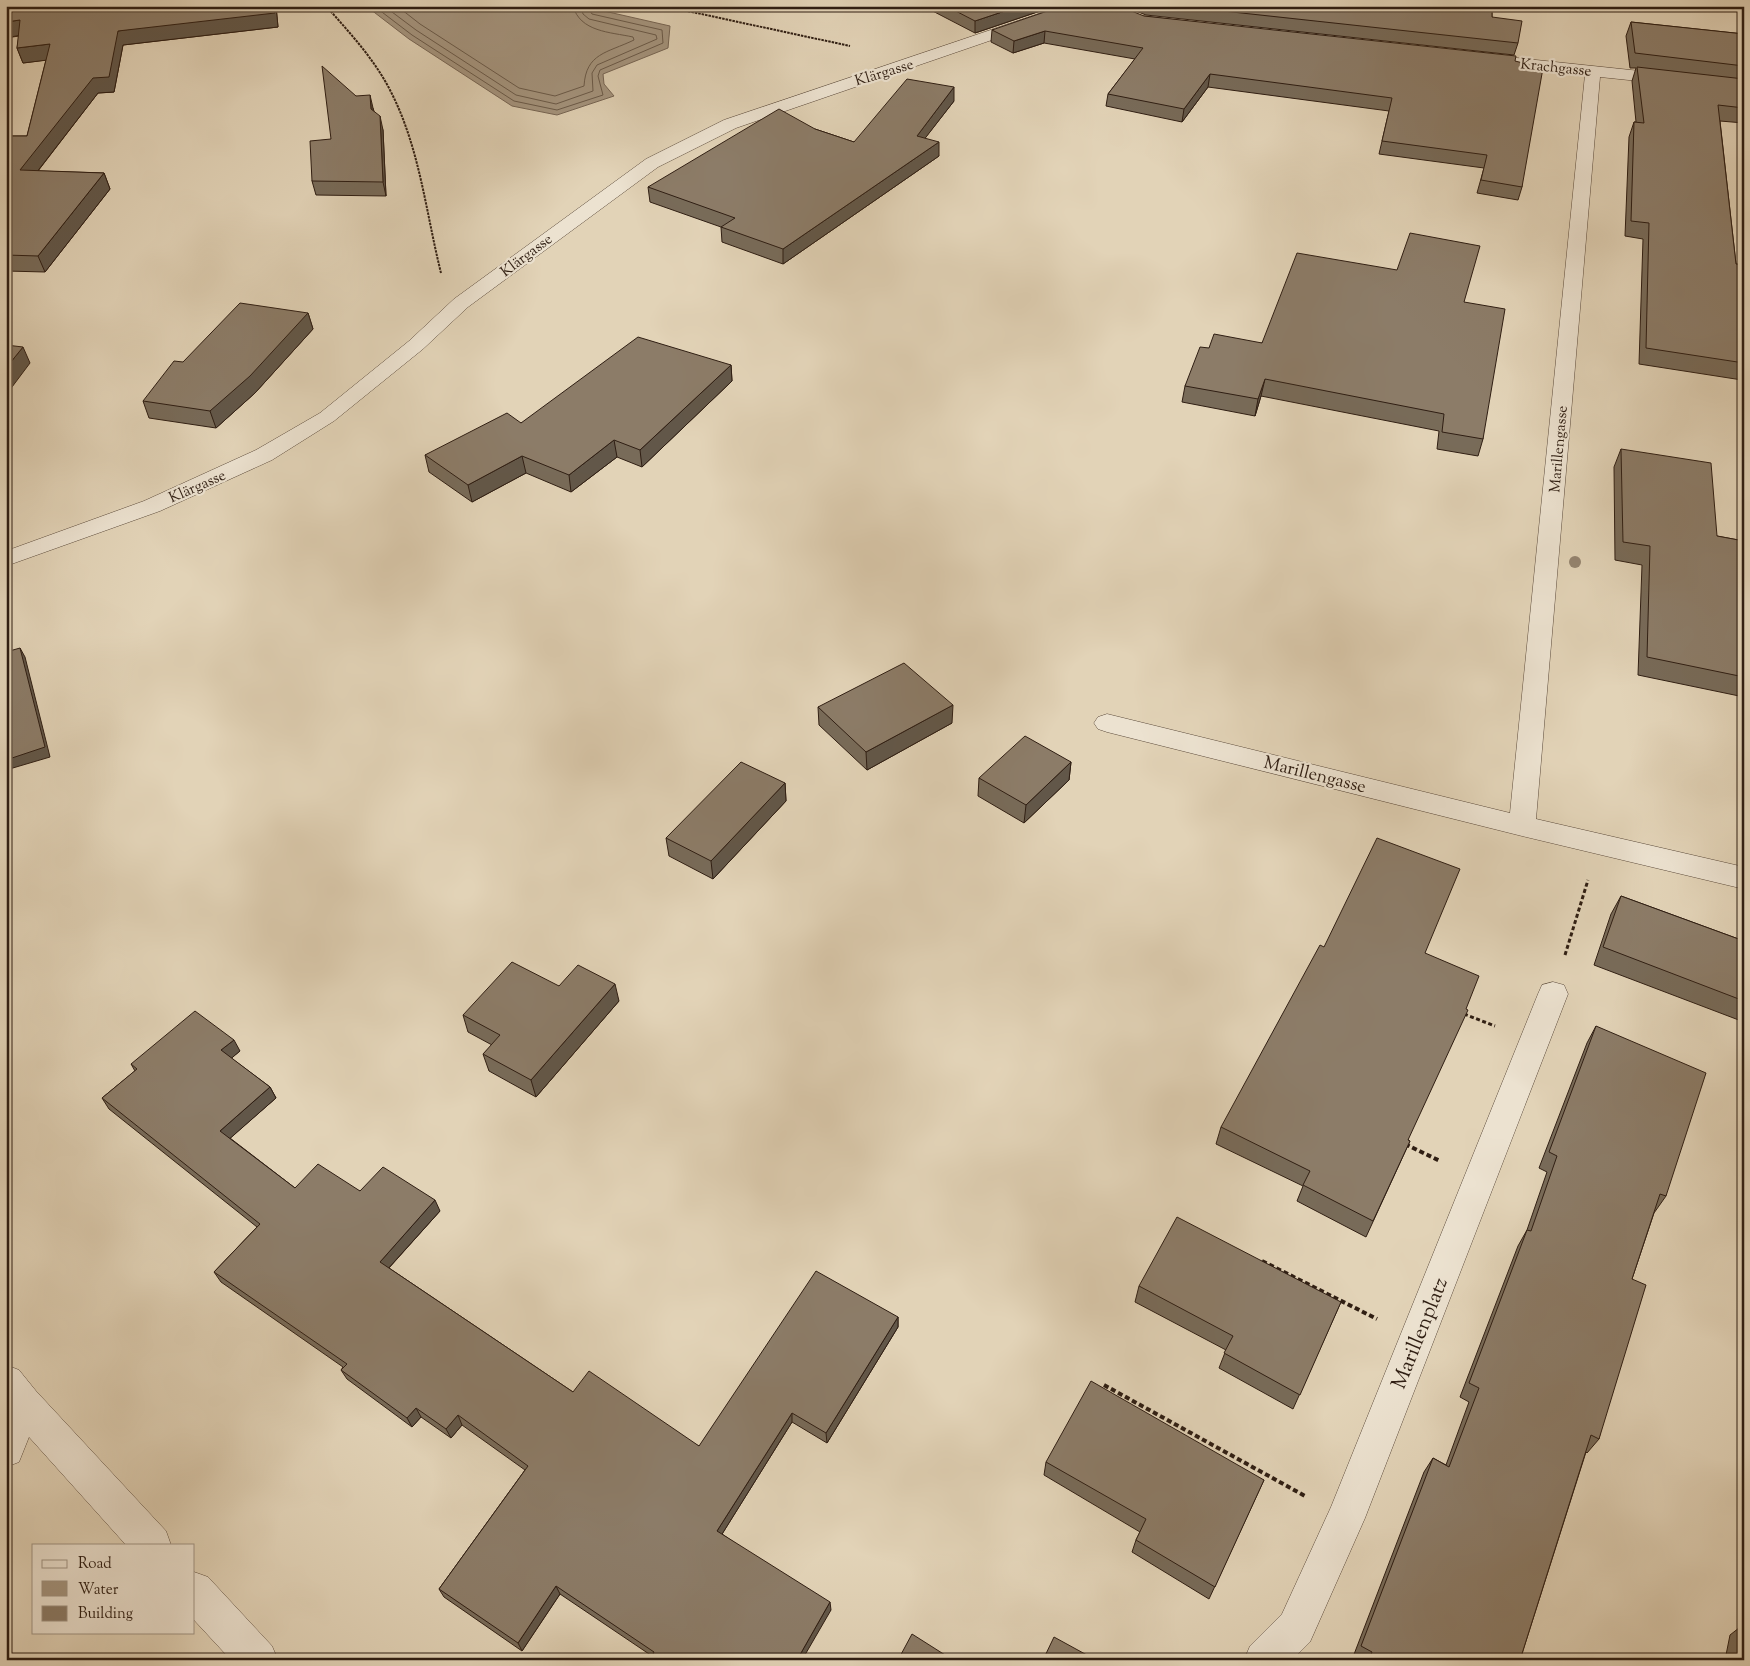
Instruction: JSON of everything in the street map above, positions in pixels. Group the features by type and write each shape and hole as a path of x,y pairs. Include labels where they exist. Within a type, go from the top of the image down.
{"street":[{"name":"Klärgasse","path":"6,559 152,506 264,455 327,417 416,345 461,303 652,163 730,124 1077,6"},
{"name":"Krachgasse","path":"1476,58 1744,87"},
{"name":"Marillengasse","path":"1522,826 1593,71"},
{"name":"Marillengasse","path":"1107,723 1522,826 1744,878"},
{"name":"Marillenplatz","path":"1264,1660 1296,1628 1346,1518 1552,994"},
{"path":"6,1449 14,1393"},
{"path":"14,1393 151,1544"},
{"path":"195,1592 258,1660"}],"path":[{"path":"326,6 366,50 392,94 409,134 446,290 461,303"},
{"path":"664,6 879,52 914,63"},
{"path":"1552,994 1600,844"},
{"path":"1462,1013 1534,1042"},
{"path":"1401,1143 1480,1180"},
{"path":"1257,1259 1417,1339"},
{"path":"1104,1385 1346,1518"}],"water":[{"path":"366,6 582,6 670,26 668,48 603,74 604,84 614,96 557,115 512,106 409,39"}],"building":[{"path":"6,6 274,6 275,13 118,31 109,77 93,78 20,170 104,173 38,256 6,255 6,136 27,136 50,44 17,48 20,20 6,22"},
{"path":"946,6 1020,6 975,21"},
{"path":"1062,6 1119,6 1144,16 1516,56 1515,61 1543,68 1522,187 1481,180 1487,155 1382,141 1392,98 1210,74 1184,109 1108,94 1143,48 1045,31 1014,41 992,30"},
{"path":"1177,6 1492,6 1492,17 1522,21 1518,43"},
{"path":"1631,22 1744,34 1744,66 1635,53"},
{"path":"322,66 356,96 370,95 371,109 380,116 383,182 312,181 310,141 331,139"},
{"path":"1637,67 1744,79 1744,108 1718,105 1736,264 1744,265 1744,363 1646,348 1649,223 1631,221 1634,122 1644,123"},
{"path":"907,79 954,87 917,136 939,142 783,249 721,227 735,218 648,187 779,109 815,129 854,142"},
{"path":"1410,233 1480,246 1464,302 1505,309 1483,439 1442,432 1444,414 1265,379 1258,399 1185,386 1200,347 1209,348 1214,334 1262,343 1297,253 1397,270"},
{"path":"240,303 308,313 250,376 210,411 143,401 174,361 183,362"},
{"path":"638,337 731,365 640,450 614,440 569,475 522,456 468,485 425,455 507,413 521,423"},
{"path":"6,345 23,347 6,368"},
{"path":"1621,449 1711,463 1717,536 1744,541 1744,677 1647,657 1650,546 1623,542"},
{"path":"20,648 45,747 6,760 6,652"},
{"path":"904,663 953,705 866,752 818,707"},
{"path":"1025,736 1071,762 1026,805 979,778"},
{"path":"741,762 785,783 711,861 666,838"},
{"path":"1377,838 1460,869 1425,953 1479,976 1466,1009 1468,1010 1373,1221 1303,1185 1310,1171 1221,1127 1320,945 1324,947"},
{"path":"1621,896 1744,941 1744,1001 1603,947"},
{"path":"512,962 559,986 578,965 615,984 531,1080 483,1054 500,1035 463,1015"},
{"path":"195,1011 234,1040 221,1050 270,1087 220,1131 295,1188 318,1164 360,1191 383,1167 435,1200 380,1262 573,1392 589,1371 699,1446 816,1271 898,1317 826,1433 792,1413 717,1531 830,1602 797,1660 650,1660 654,1652 556,1586 518,1643 439,1589 528,1466 458,1415 446,1429 416,1408 407,1418 341,1370 347,1364 214,1272 260,1224 102,1098 137,1069 131,1064"},
{"path":"1596,1026 1706,1073 1666,1196 1660,1194 1632,1279 1646,1285 1599,1439 1591,1435 1520,1660 1369,1660 1372,1652 1361,1646 1433,1458 1449,1467 1479,1388 1469,1383 1527,1230 1531,1231 1557,1156 1549,1152"},
{"path":"1177,1217 1341,1302 1300,1395 1224,1353 1233,1336 1139,1286"},
{"path":"1091,1381 1264,1480 1215,1587 1136,1540 1146,1519 1046,1462"},
{"path":"1744,1630 1744,1660 1738,1660"},
{"path":"912,1634 953,1660 898,1660"},
{"path":"1054,1637 1096,1660 1043,1660"}]}
